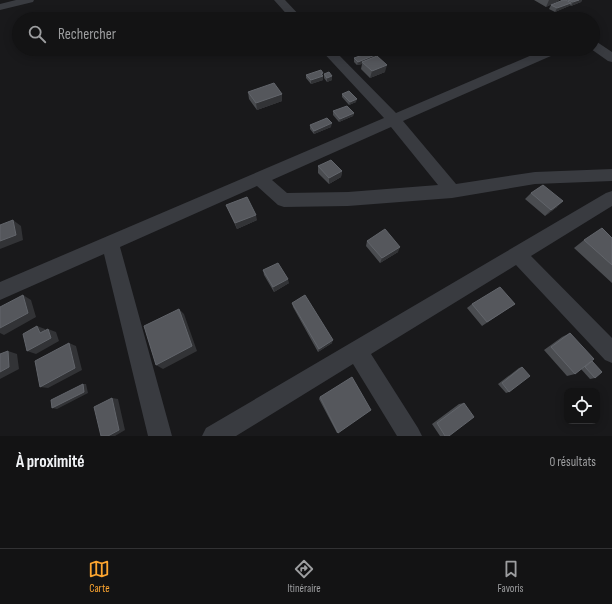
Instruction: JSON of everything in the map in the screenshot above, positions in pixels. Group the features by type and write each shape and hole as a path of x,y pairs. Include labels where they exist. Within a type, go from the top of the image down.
{"street":[{"path":"0,6 29,0"},
{"path":"279,0 290,12"},
{"path":"600,50 612,58"},
{"path":"333,56 394,120 452,191"},
{"path":"0,291 540,56"},
{"path":"259,178 284,200 348,199 452,191 535,178 612,175"},
{"path":"214,436 612,198"},
{"path":"110,244 160,436"},
{"path":"518,254 612,353"},
{"path":"357,351 410,436"}],"building":[{"path":"563,0 571,3 557,8 551,5"},
{"path":"568,0 579,0 573,2"},
{"path":"360,56 373,56 358,62 354,58"},
{"path":"377,56 387,65 372,71 362,62"},
{"path":"321,70 323,73 321,74 323,76 311,80 306,75"},
{"path":"329,72 332,76 327,78 324,74"},
{"path":"274,83 282,94 256,103 248,92"},
{"path":"349,91 357,99 350,102 342,94"},
{"path":"347,106 354,113 340,119 333,111"},
{"path":"327,118 332,123 314,131 310,125"},
{"path":"331,160 342,171 329,178 318,166"},
{"path":"543,185 563,201 551,210 531,193"},
{"path":"247,197 256,215 235,223 226,205"},
{"path":"13,220 16,235 0,241 0,225"},
{"path":"602,228 612,238 612,265 584,240"},
{"path":"385,229 400,247 382,258 367,241"},
{"path":"278,263 288,279 273,287 263,270"},
{"path":"500,287 515,304 487,322 472,304"},
{"path":"23,295 28,313 0,328 0,307"},
{"path":"305,295 333,340 319,349 292,303"},
{"path":"179,309 192,346 156,365 144,326"},
{"path":"37,326 40,333 48,329 51,338 27,351 23,334"},
{"path":"570,333 594,359 575,374 551,347"},
{"path":"69,343 75,368 40,387 35,361"},
{"path":"8,351 9,367 0,372 0,354"},
{"path":"592,361 602,372 595,378 585,367"},
{"path":"522,367 530,376 509,392 502,383"},
{"path":"352,377 371,410 338,433 320,397"},
{"path":"83,384 84,392 52,408 51,400"},
{"path":"112,398 119,430 108,436 101,436 94,407"},
{"path":"464,403 474,417 449,436 445,436 437,423"}]}
